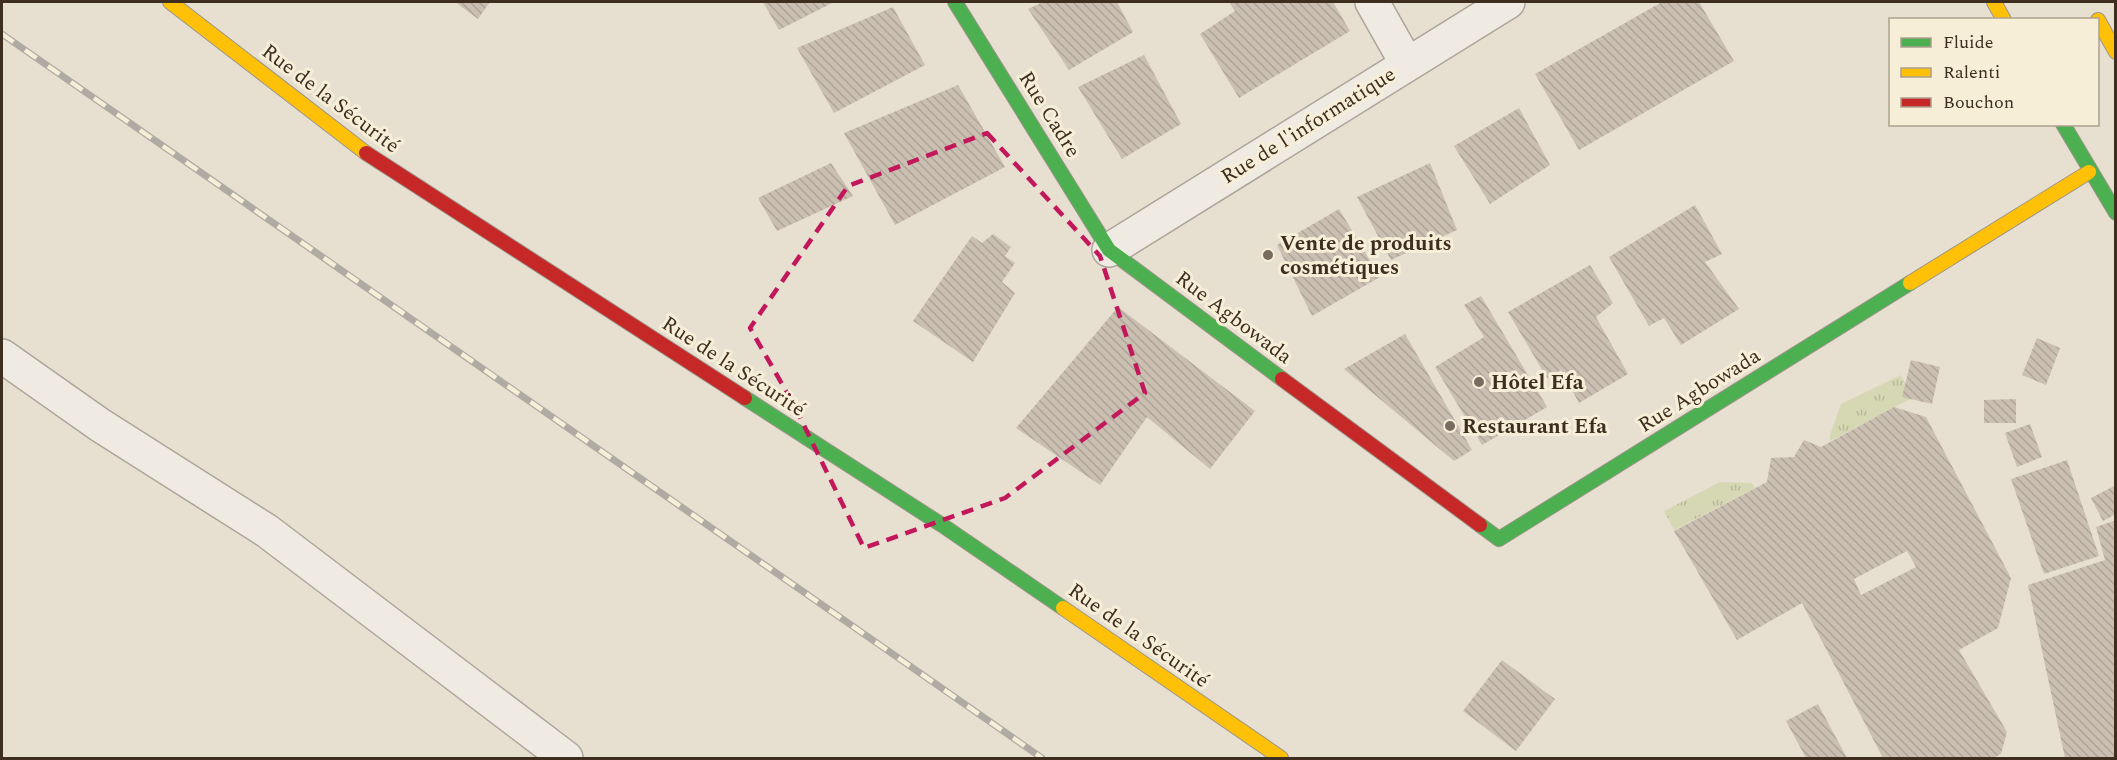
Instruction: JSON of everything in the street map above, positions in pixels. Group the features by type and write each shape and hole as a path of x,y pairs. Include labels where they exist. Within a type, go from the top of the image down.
{"main road":[{"name":"Rue de la Sécurité","path":"170,2 373,158 942,525 1281,759"},
{"name":"Rue Cadre","path":"955,2 1109,250"},
{"path":"1994,2 2003,18"},
{"path":"2099,24 2115,52"},
{"path":"2064,126 2115,213"},
{"name":"Rue Agbowada","path":"1109,250 1499,539 2089,172"}],"street":[{"path":"1372,2 1407,64"},
{"name":"Rue de l'informatique","path":"1109,250 1508,2"},
{"path":"2,356 100,425 267,531 566,759"}],"highlighted area":[{"path":"987,133 1100,256 1145,393 1005,498 864,548 794,405 750,328 848,186"}],"green space":[{"path":"1901,375 1912,398 1830,441 1841,404"},
{"path":"1720,482 1752,483 1755,488 1674,530 1664,511"}],"building":[{"path":"455,2 490,2 478,19"},
{"path":"763,2 834,2 779,30"},
{"path":"1043,2 1117,2 1133,32 1069,70 1028,9"},
{"path":"1229,2 1333,2 1350,31 1239,98 1200,34 1235,11"},
{"path":"1662,2 1699,2 1734,61 1579,150 1535,74"},
{"path":"893,7 925,65 834,113 797,48"},
{"path":"1144,55 1181,124 1122,159 1078,87"},
{"path":"958,85 1005,167 895,225 844,133"},
{"path":"1519,108 1550,165 1490,204 1454,146"},
{"path":"831,163 853,196 777,231 758,198"},
{"path":"1430,163 1457,230 1391,260 1357,197"},
{"path":"1695,205 1722,254 1705,262 1739,309 1681,345 1664,318 1649,326 1609,257"},
{"path":"1339,209 1380,277 1312,316 1277,245"},
{"path":"993,234 1011,247 1005,256 1015,263 1002,282 1015,293 973,362 913,321 972,236 982,243"},
{"path":"1590,265 1613,303 1596,317 1628,374 1579,403 1561,370 1547,378 1508,312"},
{"path":"1481,296 1547,407 1482,445 1435,367 1484,337 1464,305"},
{"path":"1118,307 1255,411 1210,469 1147,417 1100,485 1016,428"},
{"path":"1405,334 1472,450 1454,461 1344,369"},
{"path":"2037,338 2060,348 2046,385 2022,375"},
{"path":"1911,360 1940,367 1932,404 1902,397"},
{"path":"2016,399 2016,423 1984,423 1984,400"},
{"path":"1894,407 1926,417 2011,578 1998,628 1959,650 2007,732 2001,754 1993,758 1883,758 1802,603 1737,640 1674,531 1767,482 1771,458 1794,457 1804,440 1821,447","holes":["1907,551 1916,567 1861,595 1854,579"]},
{"path":"2030,424 2042,457 2017,467 2005,433"},
{"path":"2067,460 2099,556 2044,574 2011,479"},
{"path":"2116,485 2116,514 2103,521 2091,498"},
{"path":"2116,520 2116,758 2065,758 2028,585 2105,560 2096,527"},
{"path":"1502,660 1555,699 1516,751 1463,711"},
{"path":"1818,704 1847,758 1806,758 1786,721"}],"railway":[{"path":"2,34 1042,758"}],"traffic: fast":[{"path":"955,2 1109,250 1282,379"},
{"path":"2064,126 2116,213"},
{"path":"1480,525 1499,539 1910,283"},
{"path":"745,398 942,525 1063,608"}],"traffic: slow":[{"path":"170,2 366,153"},
{"path":"1994,2 2003,18"},
{"path":"2099,22 2116,52"},
{"path":"1910,283 2089,172"},
{"path":"1063,608 1281,758"}],"traffic: jam":[{"path":"366,153 745,398"},
{"path":"1282,379 1480,525"}],"place":[{"name":"Vente de produits cosmétiques","path":"1268,255"},
{"name":"Hôtel Efa","path":"1479,382"},
{"name":"Restaurant Efa","path":"1450,426"}]}
